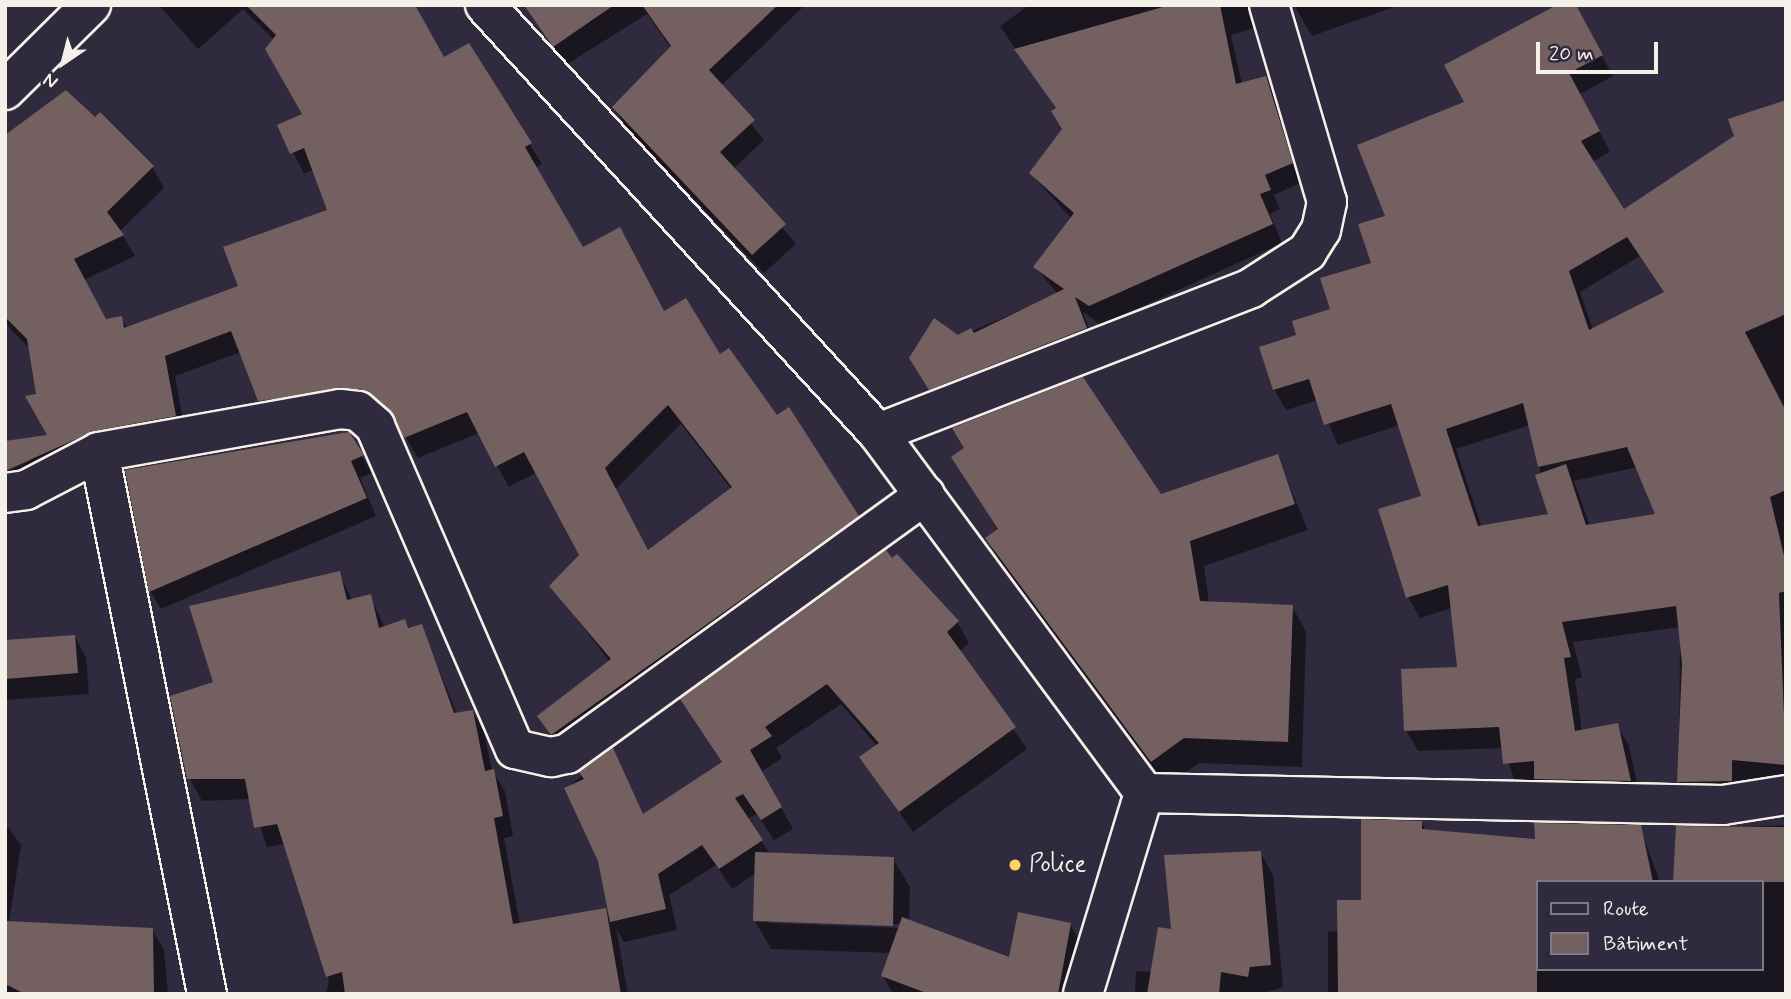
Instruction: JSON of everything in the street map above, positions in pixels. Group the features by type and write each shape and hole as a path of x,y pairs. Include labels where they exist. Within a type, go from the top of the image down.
{"street":[{"path":"5,90 91,5"},
{"path":"485,5 878,433 1144,793"},
{"path":"878,433 1251,288 1307,252 1321,230 1327,202 1269,5"},
{"path":"5,493 26,490 99,452 340,409 358,411 374,426 515,749 551,757 567,754 925,495"},
{"path":"99,452 207,994"},
{"path":"1144,793 1723,805 1786,795"},
{"path":"1083,994 1144,793"}],"building":[{"path":"246,5 415,5 444,57 469,43 532,143 525,147 583,247 620,227 664,311 686,298 720,354 729,348 777,415 789,407 859,516 551,735 537,716 611,659 549,586 579,555 524,452 495,467 467,412 404,438 390,410 360,389 258,401 231,331 165,356 176,416 94,431 5,471 5,441 47,435 25,396 36,394 27,339 5,317 5,135 66,90 95,117 100,112 154,166 107,212 124,235 74,259 106,319 122,316 124,328 238,286 223,247 327,210 304,148 290,154 277,125 302,114 265,49 276,35","holes":["668,405 732,487 648,550 605,468"]},
{"path":"524,5 614,5 553,47"},
{"path":"642,5 778,5 709,70 755,120 720,152 786,224 752,255 612,107 671,46"},
{"path":"1170,5 1220,5 1236,84 1266,76 1293,163 1265,175 1271,190 1260,194 1273,224 1089,306 1075,297 1087,328 929,390 909,358 934,318 958,335 971,328 974,333 1064,289 1033,267 1074,213 1029,173 1062,129 1051,111 1056,108 1014,49"},
{"path":"1557,5 1576,5 1603,55 1569,73 1600,131 1581,141 1624,209 1734,136 1728,119 1786,100 1786,314 1745,332 1786,411 1786,490 1770,497 1786,564 1786,591 1779,593 1786,765 1732,760 1732,781 1677,782 1682,664 1676,606 1562,622 1571,657 1564,658 1575,731 1618,723 1631,781 1534,779 1534,761 1503,764 1499,727 1404,731 1401,669 1457,667 1448,585 1406,598 1378,509 1421,496 1391,404 1324,425 1309,379 1273,390 1259,347 1296,335 1292,321 1330,309 1320,278 1371,263 1358,224 1385,216 1357,145 1464,102 1444,65","holes":["1627,237 1664,292 1589,330 1569,271","1523,403 1538,467 1627,447 1655,514 1586,525 1566,464 1535,475 1548,514 1478,526 1446,429"]},
{"path":"1083,377 1161,494 1278,454 1295,504 1190,541 1200,601 1293,605 1288,742 1184,738 1151,762 985,538 998,529 951,457 964,448 952,428"},
{"path":"349,432 364,455 351,461 367,498 149,592 125,470"},
{"path":"886,550 892,558 897,554 959,621 947,632 1016,727 899,812 859,757 879,743 827,684 765,727 772,736 750,750 782,807 761,820 743,794 735,798 763,840 719,869 702,845 658,874 666,909 610,922 598,861 564,788 584,779 579,772 613,748 643,814 722,762 680,699"},
{"path":"340,571 347,600 371,594 379,628 405,619 408,628 422,624 454,713 473,710 485,771 494,769 503,816 494,818 513,924 606,908 621,994 345,994 342,972 326,977 277,824 254,828 245,779 187,779 170,696 213,682 189,606"},
{"path":"75,635 78,673 5,679 5,640"},
{"path":"1361,819 1422,821 1422,829 1535,839 1534,823 1641,825 1653,880 1536,880 1537,994 1338,994 1337,900 1361,900"},
{"path":"1676,826 1786,827 1786,882 1673,880"},
{"path":"1261,851 1271,965 1250,967 1248,977 1221,972 1219,994 1147,994 1158,927 1171,929 1164,855"},
{"path":"755,852 894,857 893,926 753,921"},
{"path":"1018,912 1071,923 1058,994 929,994 881,976 902,917 1009,957"},
{"path":"5,921 153,928 154,994 25,994 5,984"}],"place":[{"name":"Police","path":"1015,865"}]}
